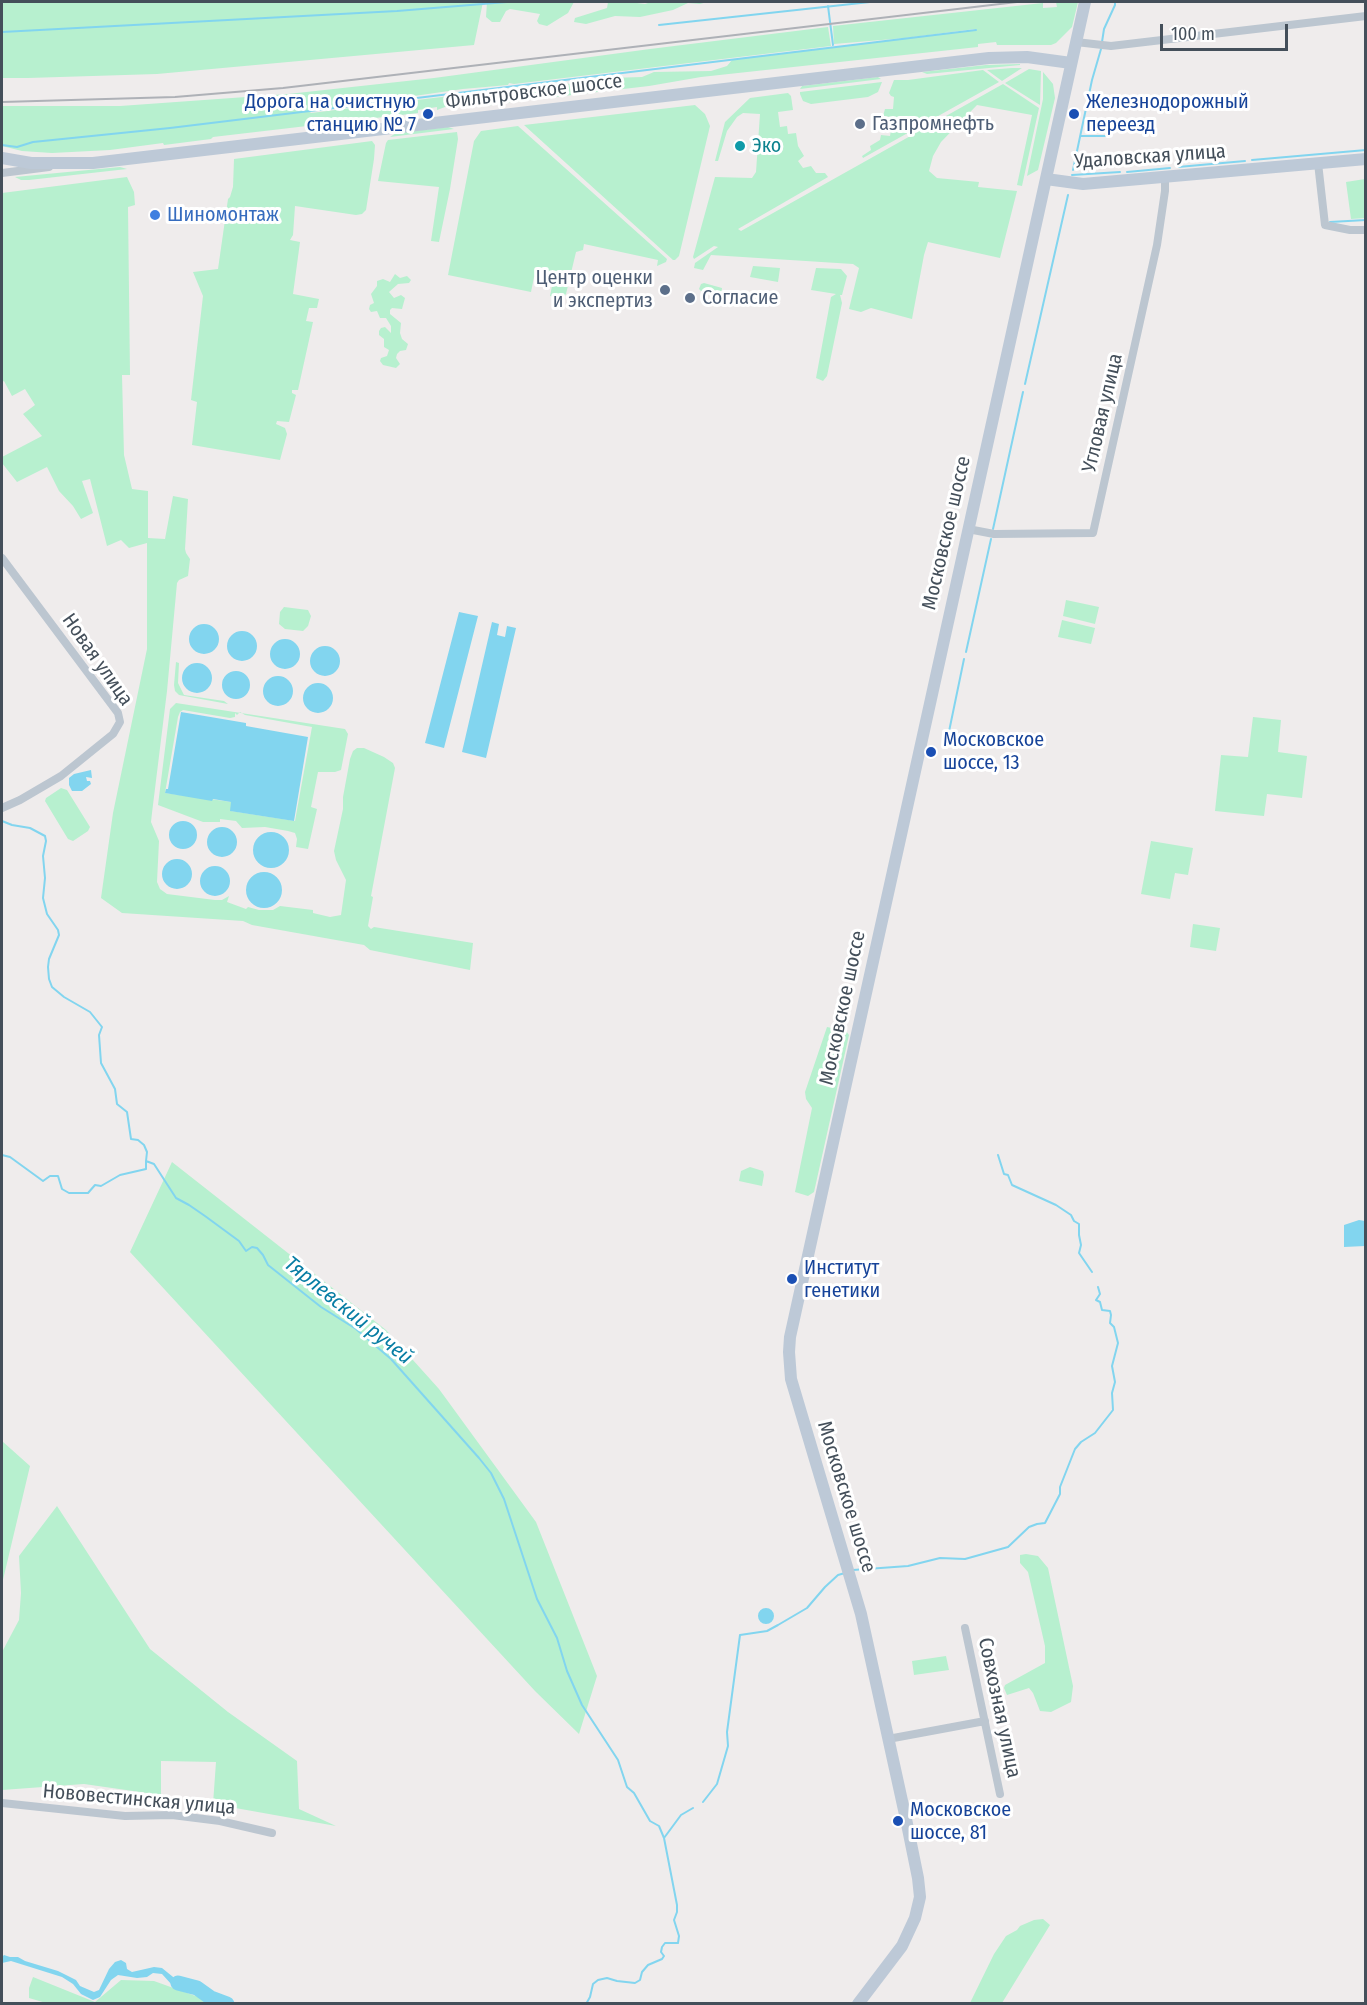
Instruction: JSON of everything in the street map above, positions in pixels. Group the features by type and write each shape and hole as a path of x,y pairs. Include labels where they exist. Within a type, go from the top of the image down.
{"main road":[{"name":"Московское шоссе","path":"858,2004 902,1946 915,1918 920,1897 918,1878 870,1653 846,1562 796,1399 790,1373 789,1352 792,1327 1084,2"},
{"name":"Фильтровское шоссе","path":"2,158 31,163 103,162 989,58 1027,57 1071,63"},
{"name":"Удаловская улица","path":"1046,179 1083,184 1365,159"}],"street":[{"path":"1076,42 1111,46 1365,16"},
{"path":"1318,163 1325,225 1350,230 1365,230"},
{"path":"2,173 73,164"},
{"name":"Угловая улица","path":"968,529 994,534 1093,533 1157,245 1165,177"},
{"name":"Новая улица","path":"2,558 120,718 119,726 113,734 61,776 20,800 3,807"},
{"name":"Совхозная улица","path":"965,1628 1000,1794"},
{"path":"888,1739 985,1721"},
{"name":"Нововестинская улица","path":"2,1803 125,1816 182,1816 220,1821 272,1833"}],"green space":[{"path":"2,2 483,2 474,45 157,74 2,78"},
{"path":"487,2 574,2 568,13 547,26 537,21 540,14 510,9 506,11 500,22 492,22 486,17"},
{"path":"608,2 645,4 651,2 707,2 688,3 673,10 640,17 615,16 586,24 574,22 575,18 607,8"},
{"path":"1056,2 1078,2 1072,27 1051,45 997,45 996,42 978,44 978,47 701,77 649,86 503,103 511,87 534,90 558,83 597,84 610,78 642,77 654,72 711,71 727,66 732,60 977,30 834,44 833,26 1043,3 1043,8 1057,7"},
{"path":"828,27 831,46 509,83 508,85 463,89 309,111 311,113 507,89 501,97 500,104 445,107 437,110 437,107 418,110 418,113 110,150 52,153 22,151 2,146 2,106 120,106 288,94 434,78"},
{"path":"1020,64 927,74 922,72 986,65"},
{"path":"1012,68 1022,68 1002,81 987,70"},
{"path":"1029,69 1041,71 1040,105 1005,83"},
{"path":"983,70 999,82 863,158 862,156 871,150 870,146 880,140 881,135 890,136 891,130 888,130 890,117 883,116 885,109 893,109 894,97 889,93 894,80"},
{"path":"1043,72 1053,84 1055,98 1038,170 1027,176 1043,99"},
{"path":"878,77 881,79 800,89 802,86"},
{"path":"882,82 878,92 868,97 811,104 803,101 800,94 800,92"},
{"path":"1003,84 1039,108 1022,186 1017,185 1032,115 977,105 941,142 933,156 929,171 937,178 979,182 978,187 1017,191 1000,258 928,242 912,319 871,308 861,312 849,309 859,268 853,264 711,255 703,270 694,268 695,263 718,247 714,246 694,259 693,257 715,177 752,178 756,172 760,114 743,113 737,117 727,131 718,161 715,161 725,122 750,98 788,93 791,96 793,110 778,112 780,127 787,126 788,134 796,133 798,146 804,156 798,161 803,168 811,166 816,173 825,173 828,177 738,229 741,231"},
{"path":"695,105 705,114 710,126 679,256 675,260 524,125"},
{"path":"518,126 667,259 666,262 657,266 658,260 584,244 583,250 576,252 566,294 561,299 550,296 553,281 534,277 531,292 448,275 474,141 481,131"},
{"path":"448,127 454,129 390,137 396,133"},
{"path":"457,132 458,139 450,189 439,242 431,241 439,187 378,181 386,143 388,140"},
{"path":"372,141 375,145 374,159 366,210 362,214 295,206 293,235 290,240 300,242 293,294 319,299 317,308 309,308 306,321 313,322 298,390 292,390 292,393 296,395 289,422 277,421 276,424 285,428 287,434 280,460 192,445 197,402 191,400 203,296 193,272 218,269 228,199 233,187 234,159"},
{"path":"120,167 127,169 29,180 15,177"},
{"path":"127,177 134,192 135,205 128,207 130,375 122,375 124,455 132,489 148,491 148,538 165,539 173,496 188,499 185,549 190,559 188,576 177,583 151,822 159,841 157,882 160,889 167,894 215,900 222,900 229,896 227,902 246,909 248,907 273,910 280,906 313,910 313,913 330,917 341,915 346,880 334,851 350,759 353,751 357,748 364,748 384,757 393,763 395,768 371,896 373,897 368,926 371,929 374,927 473,943 470,970 370,950 364,945 252,925 243,921 122,913 101,898 113,813 147,649 147,543 129,548 121,540 107,546 90,479 82,481 93,513 81,519 59,491 47,467 17,482 2,463 2,457 42,436 23,414 35,405 25,389 12,396 4,381 2,382 2,193"},
{"path":"1365,179 1365,218 1351,219 1346,182"},
{"path":"753,266 780,268 778,282 750,277"},
{"path":"816,268 841,269 847,276 842,295 840,295 842,303 827,376 823,381 816,378 831,297 836,294 811,290"},
{"path":"395,274 400,278 407,276 411,280 409,283 398,284 389,292 394,298 401,295 405,298 402,309 392,308 390,310 390,314 401,323 402,339 408,344 406,350 397,354 396,358 400,364 396,368 383,365 380,361 381,358 387,356 389,350 384,347 384,339 379,335 379,331 385,327 391,333 391,326 386,318 380,318 377,311 371,312 369,309 374,303 371,294 377,286 377,281 383,279 390,282"},
{"path":"704,283 722,288 721,296 717,297 701,291 699,289"},
{"path":"1066,600 1099,607 1095,624 1063,616"},
{"path":"284,607 308,610 311,616 308,626 303,631 285,629 279,624 280,612"},
{"path":"1062,620 1095,628 1091,644 1058,637"},
{"path":"176,662 179,663 178,683 184,695 224,701 228,704 179,695 174,685"},
{"path":"176,703 239,713 237,715 235,713 235,717 230,718 183,710 180,712 165,793 232,802 231,811 295,821 312,727 242,713 345,729 348,734 341,770 318,772 311,807 317,809 308,849 296,847 295,833 265,827 242,828 236,821 220,819 220,822 203,822 158,805 170,709"},
{"path":"1253,717 1281,720 1278,752 1307,756 1302,798 1267,794 1264,816 1215,811 1221,755 1248,757"},
{"path":"61,788 67,790 90,827 88,831 73,841 68,839 45,801"},
{"path":"1151,841 1193,848 1188,875 1175,873 1170,899 1141,894"},
{"path":"1193,924 1220,928 1216,951 1190,947"},
{"path":"827,1027 846,1031 849,1035 814,1192 808,1196 795,1192 812,1108 806,1099 805,1092"},
{"path":"172,1162 386,1330 439,1389 536,1522 597,1676 579,1734 535,1691 130,1252"},
{"path":"750,1167 763,1171 762,1186 739,1181 741,1171"},
{"path":"2,1441 30,1466 2,1584"},
{"path":"57,1506 150,1649 228,1712 297,1761 299,1809 336,1826 213,1804 216,1762 161,1761 161,1795 84,1784 2,1790 2,1652 19,1620 21,1593 19,1556"},
{"path":"1020,1555 1038,1556 1048,1568 1073,1686 1071,1702 1051,1712 1040,1711 1029,1688 1007,1695 1004,1688 1005,1685 1045,1663 1045,1646 1028,1572 1020,1563"},
{"path":"946,1656 949,1670 914,1675 912,1661"},
{"path":"1043,1919 1050,1925 1002,2003 970,2003 994,1954 1006,1936 1020,1926"},
{"path":"33,1977 95,2002 121,1980 154,1981 215,2003 46,2003 29,1998 29,1988"}],"water":[{"path":"459,612 478,616 444,748 425,743"},
{"path":"492,622 499,624 497,635 505,637 507,626 516,628 486,758 462,752"},
{"path":"204,624 215,628 219,639 215,650 204,654 193,650 189,639 193,628"},
{"path":"242,631 253,635 257,646 253,657 242,661 231,657 227,646 231,635"},
{"path":"285,639 296,643 300,654 296,665 285,669 274,665 270,654 274,643"},
{"path":"325,646 336,650 340,661 336,672 325,676 314,672 310,661 314,650"},
{"path":"197,663 203,664 211,672 211,684 203,692 197,693 191,692 183,684 182,678 183,672 191,664"},
{"path":"236,671 246,675 250,685 246,695 236,699 226,695 222,685 226,675"},
{"path":"278,676 289,680 293,691 289,702 278,706 267,702 263,691 267,680"},
{"path":"318,683 329,687 333,698 329,709 318,713 307,709 303,698 307,687"},
{"path":"181,712 308,737 294,821 230,811 231,802 165,793 168,789"},
{"path":"91,770 92,778 86,777 91,784 82,791 72,791 69,778 74,774"},
{"path":"183,821 193,825 197,835 193,845 183,849 173,845 169,835 173,825"},
{"path":"222,827 233,831 237,842 233,853 222,857 211,853 207,842 211,831"},
{"path":"271,832 284,837 289,850 284,863 271,868 258,863 253,850 258,837"},
{"path":"177,859 188,863 192,874 188,885 177,889 166,885 162,874 166,863"},
{"path":"215,866 226,870 230,881 226,892 215,896 204,892 200,881 204,870"},
{"path":"264,872 276,878 282,890 276,902 264,908 252,902 246,890 252,878"},
{"path":"1359,1220 1365,1221 1365,1246 1344,1247 1344,1225"},
{"path":"766,1608 774,1616 766,1624 758,1616"},
{"path":"4,1955 18,1957 58,1971 76,1980 80,1986 94,1992 99,1990 109,1969 115,1962 121,1960 132,1972 154,1967 162,1968 178,1981 196,1986 197,1993 172,1985 162,1974 153,1973 147,1977 137,1978 118,1975 111,1980 100,1997 93,2000 81,1994 73,1984 62,1977 11,1961 2,1963"}],"waterway":[{"path":"2,32 397,11 507,2"},
{"path":"659,25 870,2"},
{"path":"1102,42 1104,29 1115,2"},
{"path":"828,6 833,45"},
{"path":"2,145 17,147 33,142 170,128 976,30"},
{"path":"1073,170 1101,49"},
{"path":"1081,136 1111,136"},
{"path":"1252,160 1366,150"},
{"path":"1178,167 1245,161"},
{"path":"1127,172 1170,168"},
{"path":"1072,175 1120,172"},
{"path":"1025,384 1068,195"},
{"path":"1330,222 1366,220"},
{"path":"993,529 1023,392"},
{"path":"966,652 991,539"},
{"path":"946,746 964,659"},
{"name":"Тярлевский ручей","path":"2,821 30,828 45,836 43,898 47,914 59,935 49,959 49,979 52,987 90,1012 102,1027 99,1035 101,1063 115,1089 117,1104 127,1112 131,1139 138,1140 144,1145 147,1152 146,1161 154,1164 176,1198 239,1241 246,1251 252,1247 257,1248 268,1265 321,1307 356,1329 391,1359 479,1458 491,1473 504,1499 537,1599 557,1638 567,1671 582,1705 618,1760 627,1787 634,1793 650,1821 659,1826 664,1838 677,1905 674,1920 679,1936 678,1943 665,1943 661,1952 664,1956 662,1959 648,1965 642,1972 640,1980 635,1983 607,1978 598,1980 593,1984 586,2004"},
{"path":"2,1155 10,1157 43,1181 50,1176 58,1176 62,1189 69,1193 88,1193 95,1185 101,1186 120,1175 146,1169 146,1161"},
{"path":"998,1155 1004,1174 1008,1175 1012,1185 1056,1205 1071,1215 1079,1224 1081,1245 1079,1253 1092,1272"},
{"path":"853,1570 908,1566 940,1558 965,1559 1008,1547 1029,1527 1045,1523 1060,1494 1060,1487 1075,1449 1095,1433 1113,1410 1112,1393 1115,1382 1112,1366 1118,1343 1114,1327 1110,1323 1110,1311 1102,1310 1100,1302 1096,1300 1100,1294 1098,1287"},
{"path":"703,1802 717,1784 728,1746 727,1732 740,1635 767,1631 807,1608 838,1575 845,1573"},
{"path":"664,1838 681,1815 693,1808"},
{"path":"178,1983 197,1988 211,1998 227,2004"}],"railway":[{"path":"2,102 175,97 283,88 1017,2"}],"place":[{"name":"Дорога на очистную станцию № 7","path":"428,114"},
{"name":"Железнодорожный переезд","path":"1074,114"},
{"name":"Газпромнефть","path":"860,124"},
{"name":"Эко","path":"740,146"},
{"name":"Шиномонтаж","path":"155,215"},
{"name":"Центр оценки и экспертиз","path":"665,290"},
{"name":"Согласие","path":"690,298"},
{"name":"Московское шоссе, 13","path":"931,752"},
{"name":"Институт генетики","path":"792,1279"},
{"name":"Московское шоссе, 81","path":"898,1821"}]}
